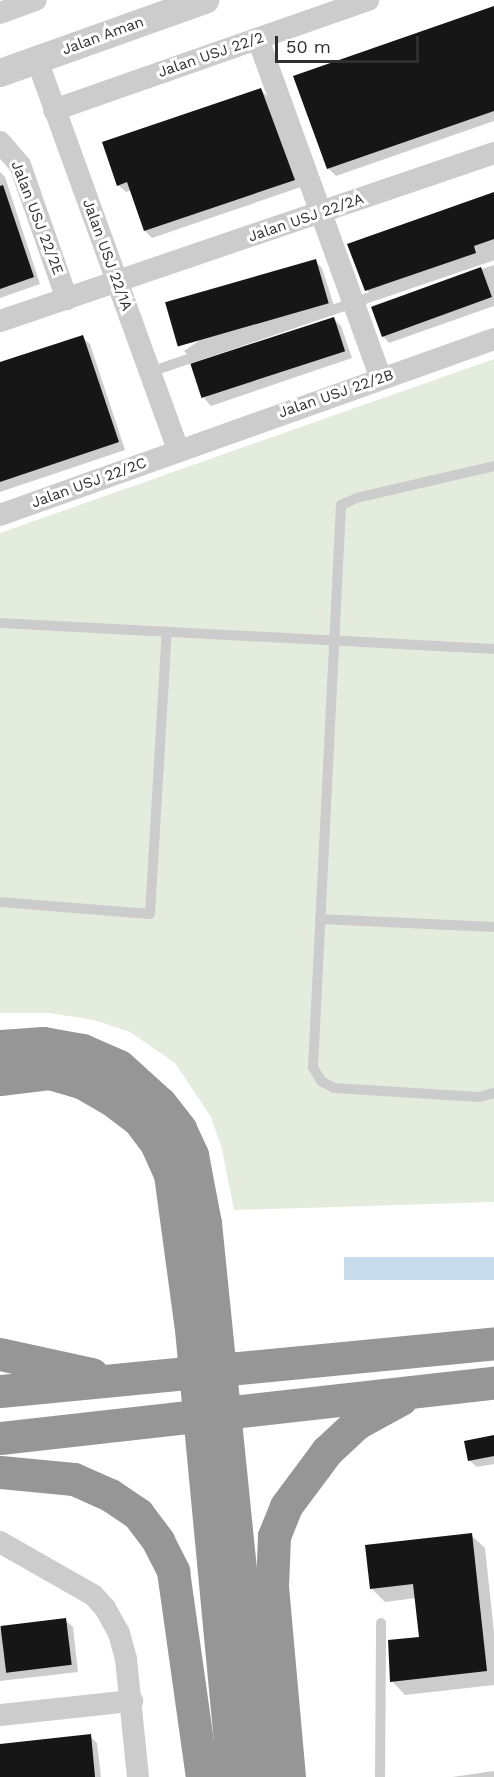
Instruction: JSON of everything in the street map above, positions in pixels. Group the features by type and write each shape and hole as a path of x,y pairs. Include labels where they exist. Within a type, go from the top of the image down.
{"highway":[{"path":"0,1046 43,1042 82,1050 119,1066 149,1111 156,1143 170,1174 178,1215 233,1777"},
{"path":"0,1079 49,1073 81,1082 149,1111 180,1129 200,1187 261,1777"},
{"path":"0,1391 494,1343"},
{"path":"0,1354 120,1381"},
{"path":"7,1439 494,1383"},
{"path":"289,1777 272,1586 274,1536 286,1506 327,1451 357,1423 386,1405 428,1389"},
{"path":"0,1473 74,1479 110,1495 138,1514 159,1542 173,1571 202,1777"}],"street":[{"path":"0,13 36,0"},
{"name":"Jalan Aman","path":"0,73 205,0"},
{"name":"Jalan USJ 22/2","path":"54,110 368,0"},
{"path":"258,39 381,378"},
{"name":"Jalan USJ 22/1A","path":"37,60 178,450"},
{"name":"Jalan USJ 22/2E","path":"0,142 11,151 20,165 67,299"},
{"name":"Jalan USJ 22/2A","path":"0,321 494,153"},
{"name":"Jalan USJ 22/2B","path":"178,450 494,339"},
{"name":"Jalan USJ 22/2C","path":"0,515 178,450"},
{"path":"0,1542 93,1595 105,1608 119,1633 132,1701 138,1777"},
{"path":"0,1714 132,1701"}],"lane":[{"path":"150,372 494,255"},
{"path":"494,466 357,498 341,506 332,640 313,1067 321,1081 346,1088 479,1097 494,1093"},
{"path":"0,623 494,649"},
{"path":"0,902 150,914 167,632"},
{"path":"320,919 494,927"},
{"path":"380,1777 381,1623"}],"green space":[{"path":"494,359 494,1202 234,1210 222,1149 211,1117 175,1063 130,1032 94,1020 49,1013 0,1013 0,533"}],"water":[{"path":"344,1257 494,1257 494,1280 344,1280"}],"building":[{"path":"494,6 494,111 327,169 293,76"},
{"path":"261,88 295,180 144,231 127,182 117,186 102,142"},
{"path":"3,185 34,277 0,289 0,186"},
{"path":"494,192 494,239 474,246 476,253 365,291 347,244"},
{"path":"316,259 329,303 178,346 165,302"},
{"path":"481,267 492,297 382,337 371,307"},
{"path":"334,317 345,351 202,398 190,364"},
{"path":"83,335 119,442 0,482 0,362"},
{"path":"494,1435 494,1456 468,1461 464,1441"},
{"path":"472,1533 487,1671 390,1682 388,1640 419,1637 413,1584 370,1589 365,1545"},
{"path":"66,1618 72,1665 6,1673 0,1626"},
{"path":"91,1734 95,1777 0,1777 0,1744"}]}
